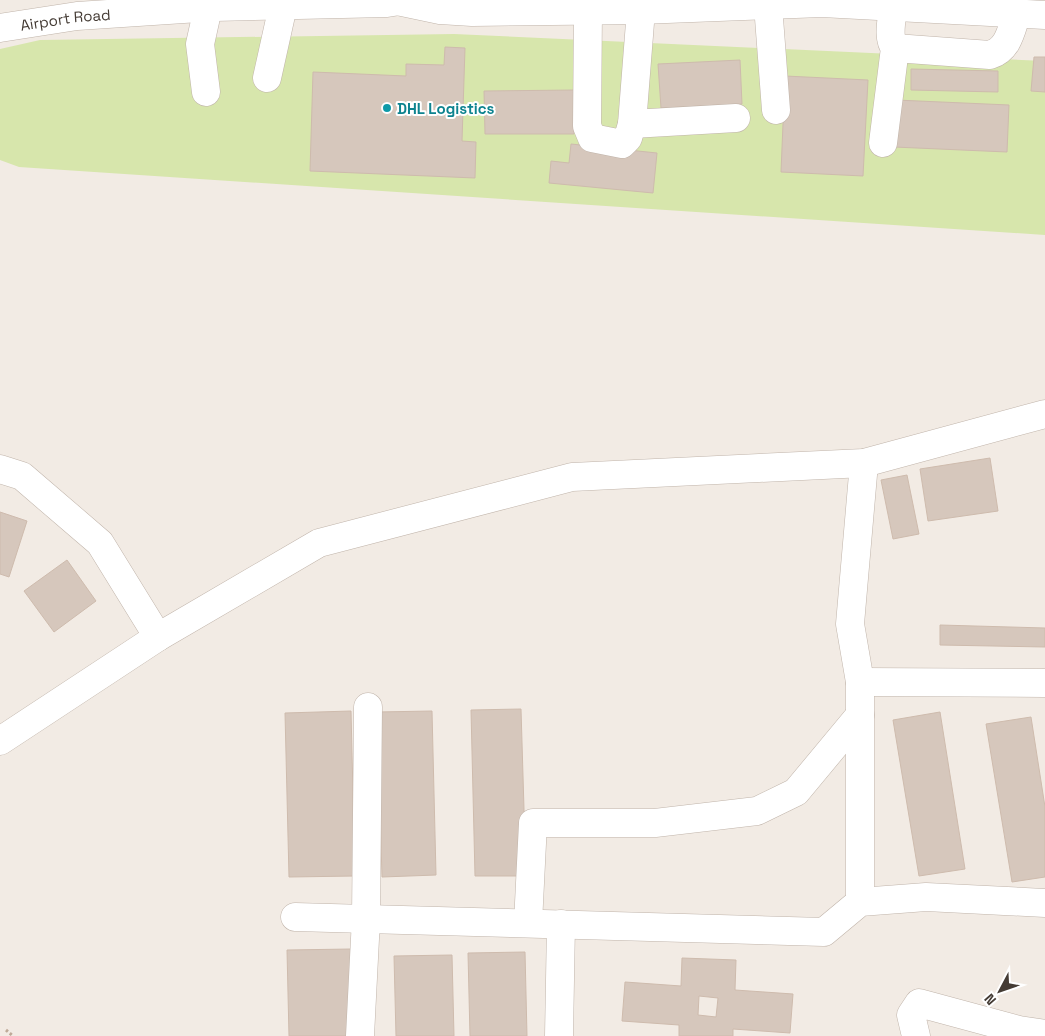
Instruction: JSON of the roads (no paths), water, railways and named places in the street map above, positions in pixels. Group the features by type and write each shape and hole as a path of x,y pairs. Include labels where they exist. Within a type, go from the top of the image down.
{"street":[{"name":"Airport Road","path":"0,28 77,16 208,8 396,1 440,5 588,10 640,10 822,1 893,7 1045,15"},
{"path":"768,5 776,110"},
{"path":"267,78 282,6"},
{"path":"883,143 895,48 891,37 893,7"},
{"path":"206,92 200,44 208,8"},
{"path":"588,10 587,126 592,138 622,144 628,138 632,124 640,10"},
{"path":"895,48 990,54 998,52 1004,46 1018,13"},
{"path":"632,124 736,118"},
{"path":"0,741 158,637 319,543 572,477 864,464 1045,414"},
{"path":"860,902 860,682 850,624 864,464"},
{"path":"0,469 22,476 100,543 158,637"},
{"path":"860,682 1045,683"},
{"path":"360,1036 366,919 368,707"},
{"path":"528,923 533,823 655,823 757,811 796,792 860,715"},
{"path":"296,917 824,932 860,902 926,897 1045,904"},
{"path":"559,1036 561,924"},
{"path":"916,1036 911,1015 919,1003 1026,1033"}],"place":[{"name":"DHL Logistics","path":"387,108"}]}
